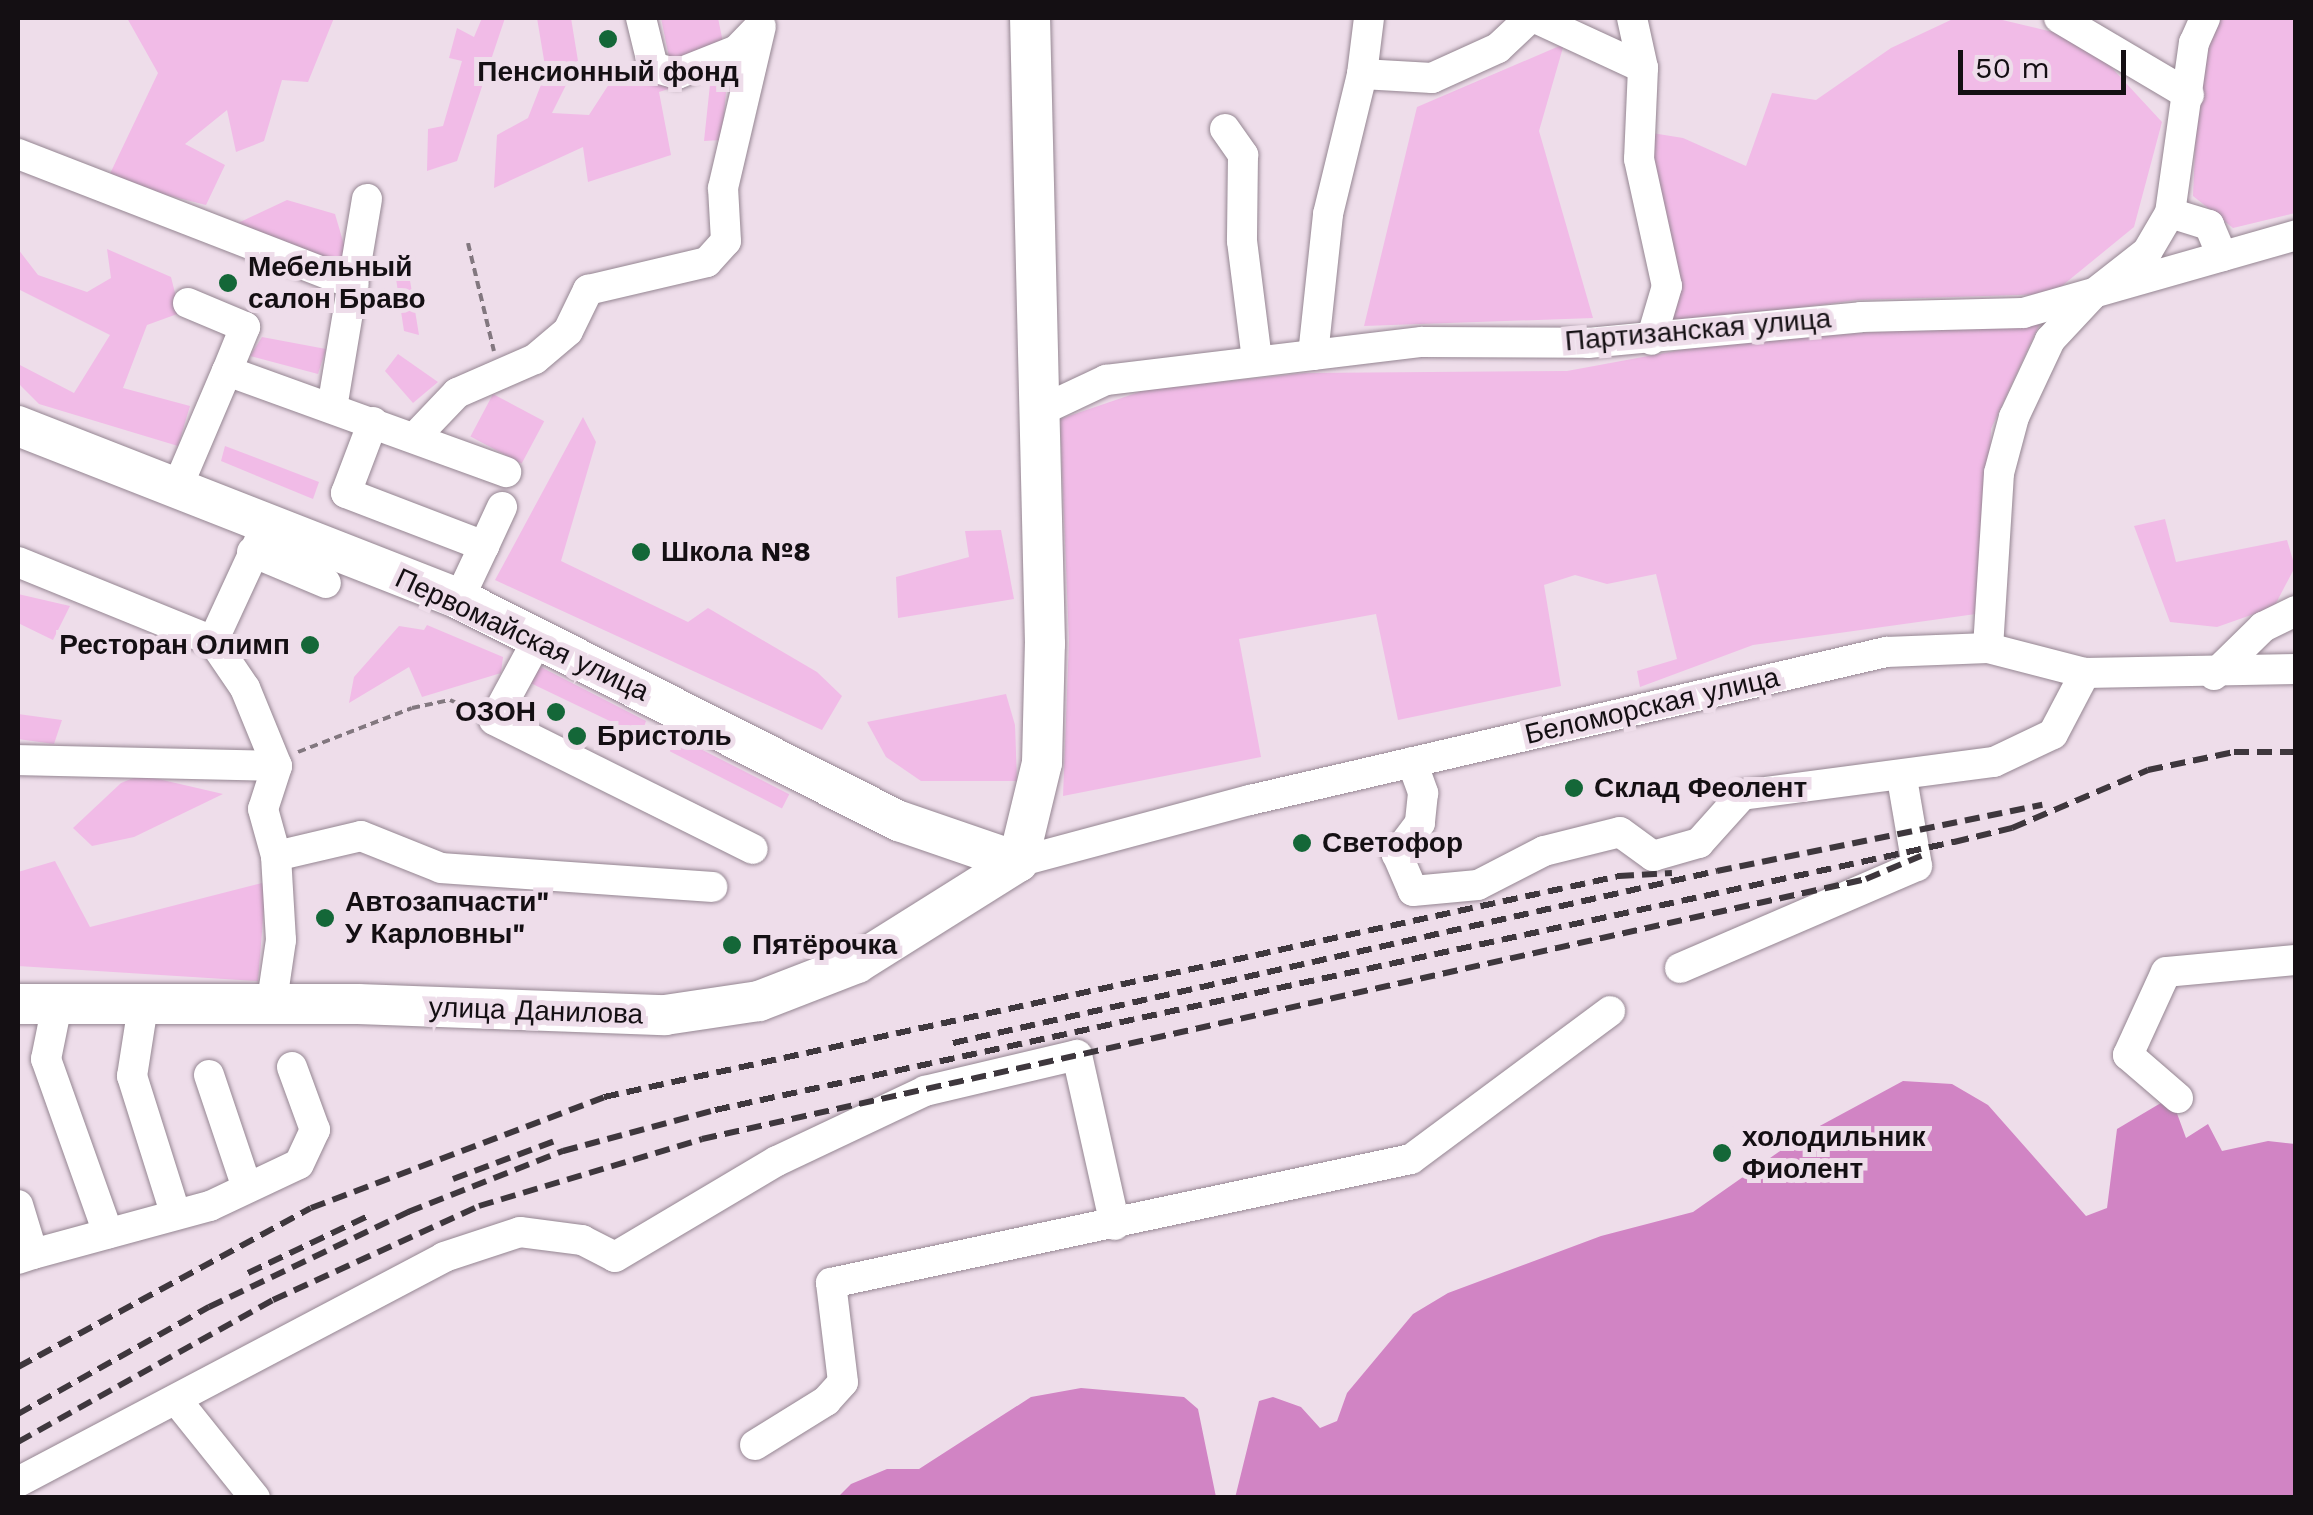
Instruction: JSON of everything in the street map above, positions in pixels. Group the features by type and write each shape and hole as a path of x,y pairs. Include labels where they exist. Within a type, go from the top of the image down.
{"main road":[{"path":"1018,862 1042,763 1040,411 1030,18"},
{"name":"Первомайская улица","path":"18,426 176,488 260,538 459,599 899,820 1018,862"},
{"name":"улица Данилова","path":"37,1004 271,1008 358,1004 665,1015 760,1001 857,963 1018,862"}],"street":[{"path":"642,18 653,67 677,74 737,50 763,22"},
{"path":"1313,355 1328,214 1362,74 1369,18"},
{"path":"1362,74 1432,78 1498,48 1532,18 1642,68"},
{"path":"1632,18 1642,68 1639,159 1667,286 1651,340"},
{"path":"2059,18 2189,95"},
{"path":"1988,648 1999,473 2014,417 2050,340 2092,295 2146,252 2170,213 2194,43 2205,18"},
{"path":"414,436 456,394 535,359 568,331 588,290 707,262 726,241 723,188 763,22"},
{"path":"1226,129 1243,155 1242,241 1257,359"},
{"path":"18,154 354,284"},
{"path":"332,408 367,200"},
{"path":"2170,213 2208,225 2222,256"},
{"name":"Партизанская улица","path":"1040,411 1106,380 1257,359 1460,338 1651,340 1861,317 2023,313 2296,234"},
{"path":"176,488 245,327 188,303"},
{"path":"227,371 506,472"},
{"path":"372,422 346,493 484,546"},
{"path":"459,599 502,507"},
{"path":"213,641 260,538 326,583"},
{"path":"18,562 213,641 245,688 276,762 263,809 276,856 280,940 271,1008"},
{"path":"2214,675 2262,627 2296,611"},
{"path":"538,639 494,720 754,849"},
{"name":"Беломорская улица","path":"1018,862 1412,762 1886,652 1988,648 2085,673 2214,675 2296,669"},
{"path":"1412,762 1423,794 1420,823 1397,854 1413,891 1478,884 1544,851 1620,832 1652,856 1699,843 1742,795 1902,778 1994,762 2053,734 2085,673"},
{"path":"18,760 276,762"},
{"path":"1680,968 1917,866 1902,778"},
{"path":"276,856 361,836 440,868 712,887"},
{"path":"2178,1098 2128,1055 2166,972 2296,960"},
{"path":"37,1004 46,1059 108,1233"},
{"path":"143,1006 132,1076 174,1212"},
{"path":"756,1445 826,1401 843,1382 831,1283 1115,1226 1411,1159 1610,1011"},
{"path":"18,1482 178,1402 444,1258 520,1232 582,1240 615,1257 777,1161 925,1091 1077,1055 1115,1226"},
{"path":"18,1205 25,1256 174,1212 210,1206 299,1164 315,1130 292,1067"},
{"path":"208,1074 248,1188"},
{"path":"178,1402 256,1498"}],"path":[{"path":"468,243 499,375"},
{"path":"276,762 360,725 450,700 494,720"}],"shaded area":[{"path":"127,18 334,18 308,82 282,80 264,141 236,152 227,110 185,144 225,165 206,205 107,180 158,73"},
{"path":"482,18 505,18 457,161 427,171 428,129 443,126 462,61 449,58 457,28 474,37"},
{"path":"537,18 571,18 578,61 552,113 589,115 611,81 670,62 661,18 718,18 728,67 722,140 704,141 711,75 659,92 671,155 588,182 583,147 494,188 497,135 528,118 546,72"},
{"path":"1955,18 1994,18 2086,40 2162,122 2134,227 2052,294 1858,300 1670,324 1652,133 1683,138 1746,166 1772,93 1816,100 1891,48"},
{"path":"2217,18 2295,18 2295,213 2233,228 2193,196 2198,80"},
{"path":"1564,44 1539,131 1593,318 1364,326 1417,107"},
{"path":"287,200 335,214 352,272 238,223"},
{"path":"18,249 38,275 87,292 111,278 107,249 171,277 180,313 147,325 123,388 190,406 178,446 39,404 18,383 18,364 74,393 110,335 18,289"},
{"path":"406,256 419,335 404,331 393,259"},
{"path":"2041,321 1991,429 1983,613 1753,645 1640,687 1637,671 1677,659 1656,574 1607,584 1575,575 1544,585 1561,686 1398,720 1376,614 1239,639 1261,757 1063,796 1069,641 1060,419 1145,390 1304,373 1567,371 1724,342"},
{"path":"262,337 326,349 318,374 250,356"},
{"path":"398,354 438,382 413,403 385,371"},
{"path":"493,394 544,421 522,464 470,436"},
{"path":"583,417 596,442 561,561 688,622 708,608 817,672 842,696 822,730 495,580"},
{"path":"225,446 319,482 313,499 221,461"},
{"path":"2165,519 2176,562 2287,540 2295,567 2274,607 2217,627 2170,622 2134,526"},
{"path":"1001,530 1014,599 898,618 896,577 969,557 965,531"},
{"path":"18,594 70,606 53,640 18,623"},
{"path":"427,625 503,657 501,673 422,697 409,667 349,703 354,677 399,626 424,630"},
{"path":"533,663 646,721 641,736 520,678"},
{"path":"1006,694 1015,725 1017,781 921,781 886,757 867,722"},
{"path":"18,714 62,720 54,744 18,739"},
{"path":"677,737 789,794 782,808 670,751"},
{"path":"141,775 223,794 134,837 92,846 73,828 121,783"},
{"path":"55,861 90,927 266,882 258,981 18,966 18,872"},
{"path":"1903,1081 1952,1084 1988,1105 2086,1216 2107,1208 2117,1129 2171,1097 2186,1138 2208,1124 2222,1151 2268,1141 2295,1144 2295,1497 1235,1498 1259,1401 1273,1397 1301,1407 1320,1428 1337,1421 1347,1393 1413,1314 1448,1293 1601,1236 1693,1212 1803,1135"},
{"path":"1081,1388 1184,1397 1198,1409 1216,1497 838,1497 851,1484 887,1469 919,1469 1031,1397"}],"railway":[{"path":"18,1414 209,1307 408,1212 563,1151 715,1110 1954,842 2012,828 2148,770 2234,752 2296,752"},
{"path":"953,1043 1717,871 2042,805"},
{"path":"18,1442 273,1300 479,1206 702,1139 1866,879 1921,856"},
{"path":"18,1367 311,1208 604,1097 1619,876 1672,873"},
{"path":"453,1179 560,1139"},
{"path":"248,1273 370,1215"}],"place":[{"name":"Пенсионный фонд","path":"608,39"},
{"name":"Мебельный салон Браво","path":"228,283"},
{"name":"Школа №8","path":"641,552"},
{"name":"Ресторан Олимп","path":"310,645"},
{"name":"ОЗОН","path":"556,712"},
{"name":"Бристоль","path":"577,736"},
{"name":"Склад Феолент","path":"1574,788"},
{"name":"Светофор","path":"1302,843"},
{"name":"Автозапчасти\" У Карловны\"","path":"325,918"},
{"name":"Пятёрочка","path":"732,945"},
{"name":"холодильник Фиолент","path":"1722,1153"}]}
